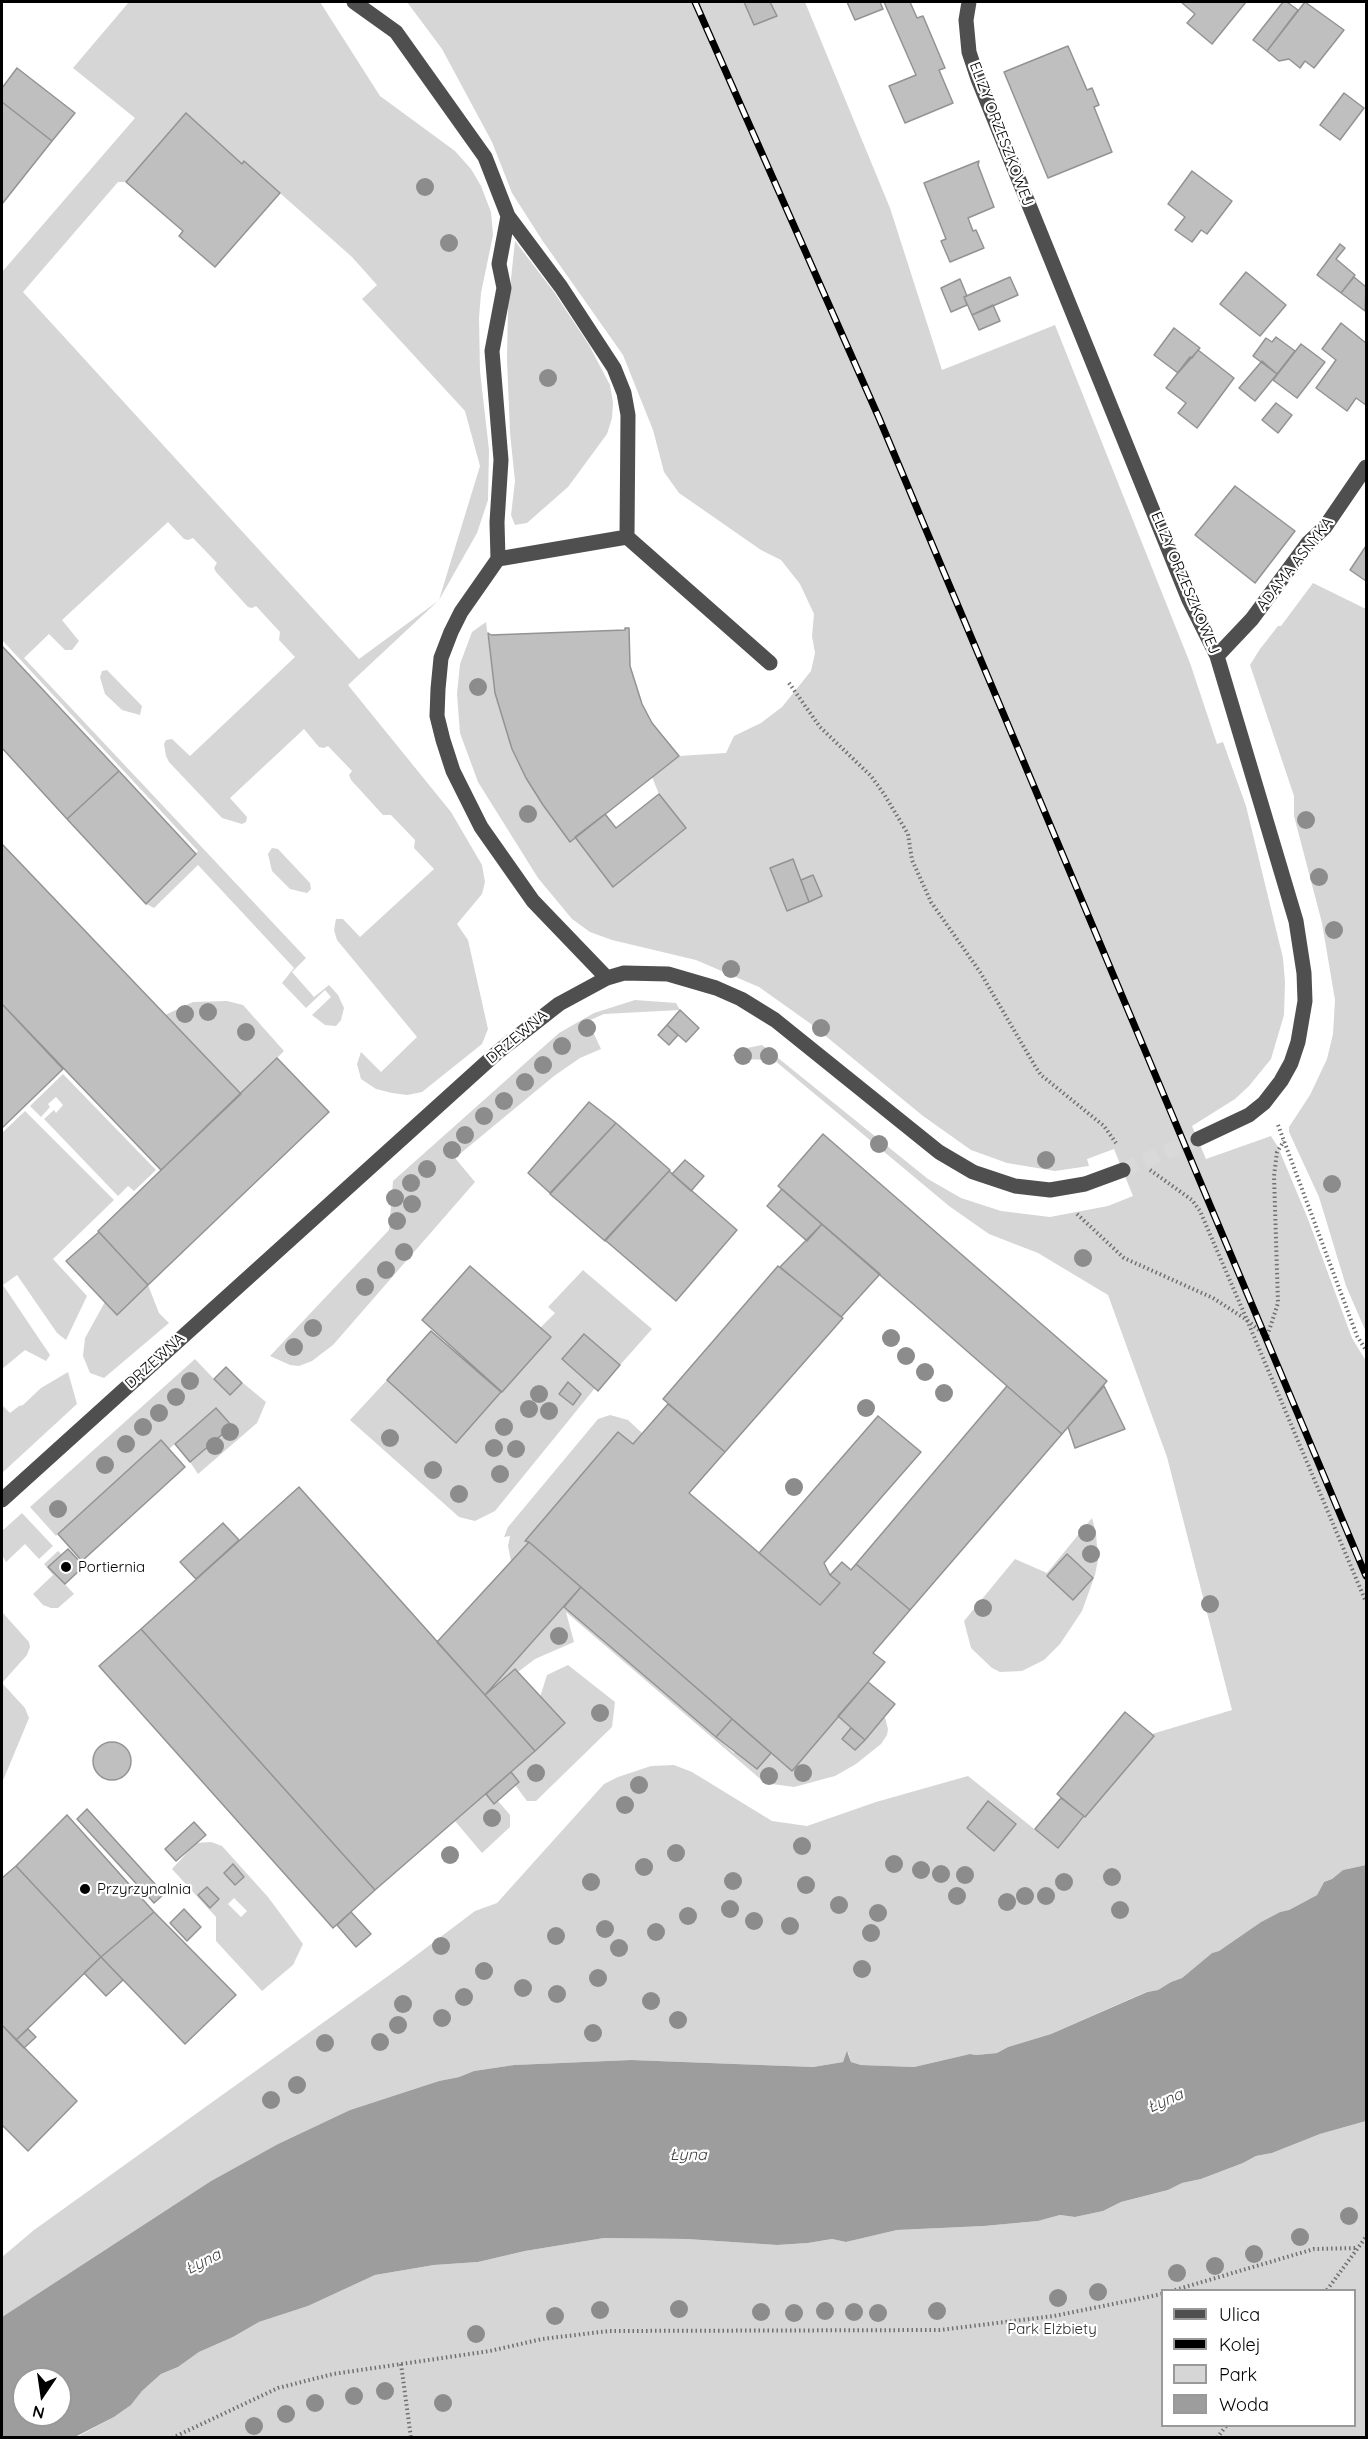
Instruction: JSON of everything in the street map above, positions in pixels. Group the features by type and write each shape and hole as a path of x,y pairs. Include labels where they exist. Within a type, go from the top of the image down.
{"street":[{"path":"354,2 396,32 485,157 508,216 561,287 608,359 624,393 628,416 627,537 770,663"},
{"name":"ELIZY ORZESZKOWEJ","path":"969,2 966,20 969,52 978,79 1189,600 1217,656 1296,921 1304,973 1305,1001 1298,1042 1281,1081 1264,1103 1249,1114 1198,1139"},
{"path":"508,216 499,264 504,288 492,351 501,460 496,522 498,559 461,612 441,658 437,716 453,771 481,827 533,902 607,978"},
{"name":"ADAMA ASNYKA","path":"1217,656 1252,619 1308,543 1325,527 1366,467"},
{"path":"498,559 627,537"},
{"name":"DRZEWNA","path":"2,1500 499,1051 559,1004 607,978 624,973 668,974 716,988 741,999 776,1020 939,1152 973,1172 1015,1185 1050,1190 1085,1184 1123,1170"}],"path":[{"path":"770,663 795,689 803,705 820,728 871,776 884,794 908,834 912,860 931,902 980,972 1041,1075 1104,1126 1118,1146"},
{"path":"1264,1103 1278,1125 1358,1336 1366,1350"},
{"path":"1278,1125 1284,1118"},
{"path":"1071,1208 1124,1258 1212,1298 1267,1336 1277,1310 1278,1243 1274,1176 1277,1152 1284,1141"},
{"path":"1146,1167 1167,1185 1192,1200 1200,1211 1366,1602"},
{"path":"1328,2289 1366,2237"},
{"path":"1178,2289 1314,2249 1358,2248"},
{"path":"172,2438 278,2388 333,2374 490,2351 542,2339 609,2331 940,2330 1054,2316 1161,2294"},
{"path":"401,2364 411,2438"}],"green space":[{"path":"129,2 320,2 380,96 455,151 471,169 481,186 491,212 493,235 481,293 479,318 480,371 489,450 488,500 477,533 439,600 480,466 465,411 362,299 377,285 352,257 245,162 242,164 186,114 126,182 118,182 23,292 359,659 438,601 348,685 451,812 482,865 485,882 482,894 457,924 468,940 488,1029 482,1044 422,1092 407,1095 392,1093 376,1089 361,1079 357,1064 361,1052 381,1072 417,1037 337,940 334,930 336,919 343,919 360,937 434,869 414,848 415,840 391,815 383,815 351,780 349,775 352,771 328,746 319,747 304,729 230,798 247,817 246,822 242,824 222,818 166,756 164,744 166,740 172,739 190,756 295,657 279,640 280,632 256,606 248,607 216,572 214,568 217,563 193,538 184,539 168,522 62,620 79,641 72,650 65,650 49,634 24,658 306,958 292,972 314,997 329,985 338,995 344,1008 341,1020 336,1026 325,1025 312,1015 331,997 325,990 306,1008 282,983 294,968 198,865 154,908 146,904 198,851 2,640 2,272 135,118 73,68"},
{"path":"407,2 805,2 890,208 942,370 1055,325 1190,663 1217,744 1223,742 1246,806 1283,958 1284,1015 1271,1059 1235,1099 1192,1126 1206,1159 1271,1136 1278,1147 1308,1219 1352,1338 1366,1361 1366,1865 1343,1870 1324,1882 1317,1895 1261,1922 1219,1951 1212,1953 1182,1978 1051,2034 1008,2047 997,2053 970,2054 914,2067 861,2065 851,2062 848,2052 843,2062 813,2067 631,2060 514,2065 474,2071 350,2110 278,2144 211,2181 2,2317 2,2257 34,2230 475,1911 497,1903 604,1784 618,1777 651,1766 674,1765 692,1772 772,1821 807,1826 876,1802 968,1776 1058,1848 1154,1736 1152,1734 1232,1710 1167,1457 1108,1295 1038,1253 989,1234 949,1206 774,1060 737,1059 732,1055 747,1048 762,1045 928,1179 961,1198 1001,1211 1050,1217 1108,1206 1133,1196 1114,1149 1087,1159 1089,1166 1055,1171 1007,1163 971,1150 923,1116 811,1024 759,987 696,960 612,940 590,932 572,919 538,878 478,782 460,733 457,694 460,664 472,632 486,622 495,694 512,749 526,778 570,841 575,837 613,887 686,828 659,794 652,777 679,756 726,753 734,736 761,723 782,707 811,671 815,653 812,636 814,614 800,584 781,560 761,550 679,493 664,472 653,430 623,355 542,240 512,193 492,142 442,49"},
{"path":"515,241 554,292 589,345 610,385 613,403 612,418 607,434 568,487 527,523 515,525 511,515 515,481 510,433 507,359 508,307"},
{"path":"1313,583 1366,609 1366,1332 1346,1286 1319,1197 1289,1132 1289,1127 1310,1095 1327,1059 1333,1034 1335,1000 1322,923 1294,816 1294,796 1250,665 1260,649 1278,626 1281,626"},
{"path":"107,670 142,706 140,715 122,710 105,694 100,677 102,671"},
{"path":"272,848 278,849 310,883 311,889 307,893 290,889 272,871 268,854"},
{"path":"635,1000 676,1003 680,1010 604,1014 588,1021 601,1049 580,1058 554,1076 455,1158 475,1182 333,1345 312,1361 299,1366 290,1365 270,1356 389,1230 393,1181 559,1033 594,1013"},
{"path":"227,1001 243,1005 284,1051 241,1094 165,1015 193,1002"},
{"path":"63,1074 156,1170 134,1191 128,1186 118,1196 44,1119 54,1110 56,1113 63,1105 56,1097 48,1104 50,1107 41,1117 30,1106"},
{"path":"25,1111 114,1200 53,1259 87,1296 66,1340 57,1333 17,1275 3,1285 50,1355 46,1361 25,1350 2,1369 2,1133"},
{"path":"583,1270 652,1329 620,1365 583,1335 562,1359 595,1388 495,1511 475,1521 459,1517 350,1420 387,1380 456,1443 550,1338 540,1328 555,1313 548,1307"},
{"path":"148,1285 159,1313 169,1323 104,1378 90,1373 83,1356 85,1338 105,1302 117,1315"},
{"path":"195,1359 229,1395 243,1383 266,1402 257,1423 198,1474 190,1462 216,1408 169,1449 161,1440 56,1536 30,1507"},
{"path":"68,1372 77,1404 2,1473 2,1405 10,1413 23,1405 41,1388"},
{"path":"610,1415 628,1420 642,1433 633,1444 618,1432 525,1541 529,1542 511,1561 508,1546 510,1536 504,1537 508,1527 598,1419"},
{"path":"22,1513 53,1546 39,1559 25,1544 6,1562 2,1555 2,1531"},
{"path":"1092,1518 1096,1533 1098,1560 1095,1575 1082,1611 1060,1644 1044,1660 1022,1671 1000,1672 992,1668 971,1648 964,1621 1015,1559 1047,1573"},
{"path":"58,1551 62,1555 49,1567 74,1594 58,1608 51,1608 43,1605 33,1594 53,1575 44,1564"},
{"path":"564,1607 734,1753 736,1751 771,1753 792,1771 838,1716 851,1728 842,1739 855,1750 885,1717 887,1735 881,1744 856,1764 835,1776 794,1787 765,1783 566,1612 574,1642 535,1659 518,1672 515,1669 485,1695"},
{"path":"2,1612 29,1642 30,1647 27,1655 2,1683"},
{"path":"568,1665 615,1702 612,1727 536,1801 527,1801 515,1785 519,1781 511,1772 564,1723 540,1697 547,1675"},
{"path":"2,1683 25,1708 29,1718 2,1783"},
{"path":"486,1794 494,1803 498,1801 510,1815 510,1827 482,1853 455,1821"},
{"path":"211,1842 222,1846 268,1897 303,1944 293,1965 262,1991 216,1941 216,1917 172,1869 196,1843","holes":["234,1898 247,1911 241,1917 228,1904"]},
{"name":"Park Elżbiety","path":"1366,2121 1366,2437 75,2438 114,2417 131,2405 142,2391 161,2374 178,2367 199,2352 259,2322 308,2306 375,2275 434,2265 478,2262 525,2251 604,2238 687,2239 777,2245 832,2239 846,2242 897,2230 984,2226 1038,2221 1060,2215 1075,2217 1103,2211 1121,2202 1168,2190 1182,2183 1201,2179 1243,2163 1256,2156 1272,2153 1320,2134"}],"water":[{"name":"Łyna","path":"1366,1865 1366,2121 1320,2134 1272,2153 1256,2156 1243,2163 1201,2179 1182,2183 1168,2190 1121,2202 1103,2211 1075,2217 1060,2215 1038,2221 984,2226 897,2230 846,2242 832,2239 777,2245 687,2239 604,2238 525,2251 478,2262 434,2265 375,2275 308,2306 259,2322 199,2352 178,2367 161,2374 142,2391 131,2405 114,2417 75,2437 2,2437 2,2317 211,2181 278,2144 350,2110 474,2071 514,2065 631,2060 813,2067 843,2062 847,2051 851,2062 861,2065 914,2067 970,2054 997,2053 1008,2047 1051,2034 1182,1978 1212,1953 1219,1951 1261,1922 1317,1895 1324,1882 1343,1870"}],"building":[{"path":"744,2 770,2 777,16 754,25"},
{"path":"847,2 880,2 883,9 855,20"},
{"path":"884,2 910,2 917,18 923,16 945,68 939,70 953,103 905,123 889,86 916,75"},
{"path":"1181,2 1246,2 1212,44 1187,23 1195,14"},
{"path":"1283,2 1287,2 1298,10 1267,51 1253,40"},
{"path":"1305,2 1344,30 1314,68 1305,61 1300,68 1289,59 1279,61 1267,51"},
{"path":"1068,46 1087,90 1092,88 1099,105 1094,107 1112,152 1048,178 1004,72"},
{"path":"17,68 75,113 52,141 2,102 2,88"},
{"path":"1344,93 1364,108 1340,140 1320,125"},
{"path":"2,102 52,141 2,204"},
{"path":"186,113 242,164 244,161 280,193 215,267 179,236 183,231 126,182"},
{"path":"979,161 978,165 994,207 968,218 984,248 950,262 941,241 946,239 924,183"},
{"path":"1192,171 1232,201 1207,234 1201,230 1192,242 1175,230 1185,217 1168,204"},
{"path":"1340,244 1345,248 1336,259 1355,275 1341,293 1317,275"},
{"path":"1246,272 1286,305 1260,336 1220,304"},
{"path":"1010,277 1018,295 972,315 964,297"},
{"path":"1354,277 1366,287 1365,311 1341,293"},
{"path":"960,279 967,296 964,297 967,305 951,312 941,288"},
{"path":"993,305 1000,321 979,330 972,315"},
{"path":"1341,323 1366,343 1366,405 1356,398 1347,411 1316,388 1336,360 1322,349"},
{"path":"1174,328 1200,348 1178,373 1154,355"},
{"path":"1276,337 1295,351 1277,374 1253,356 1266,338 1272,342"},
{"path":"1301,344 1325,362 1297,398 1273,380"},
{"path":"1198,350 1234,378 1197,428 1178,413 1186,403 1166,388"},
{"path":"1262,361 1277,374 1255,401 1239,388"},
{"path":"1276,403 1292,415 1278,433 1262,420"},
{"path":"1235,486 1295,531 1255,583 1195,535"},
{"path":"1366,546 1366,581 1350,570"},
{"path":"629,628 630,666 642,704 652,723 679,756 570,842 526,778 512,749 495,693 488,633 491,635 625,630"},
{"path":"2,646 119,771 67,819 2,748"},
{"path":"119,771 196,854 146,904 67,819"},
{"path":"659,794 686,828 613,887 575,837 605,814 616,828"},
{"path":"2,844 241,1094 161,1170 2,1004"},
{"path":"793,859 809,902 787,911 770,868"},
{"path":"813,875 822,896 809,902 801,880"},
{"path":"2,1004 63,1069 2,1128"},
{"path":"680,1010 699,1028 686,1042 667,1025"},
{"path":"667,1025 678,1035 669,1045 658,1035"},
{"path":"277,1058 329,1112 148,1285 98,1231"},
{"path":"589,1102 616,1123 550,1193 528,1173"},
{"path":"616,1123 670,1170 605,1241 550,1194"},
{"path":"823,1134 1107,1381 1062,1434 778,1186"},
{"path":"685,1160 704,1176 691,1191 672,1174"},
{"path":"669,1171 737,1230 676,1301 605,1240"},
{"path":"782,1189 822,1224 807,1241 767,1206"},
{"path":"822,1224 880,1274 841,1317 780,1267"},
{"path":"99,1232 148,1285 117,1315 66,1261"},
{"path":"470,1266 551,1337 502,1392 422,1320"},
{"path":"778,1266 843,1318 725,1452 663,1399"},
{"path":"431,1331 501,1392 456,1443 387,1380"},
{"path":"584,1334 620,1365 598,1391 562,1359"},
{"path":"226,1367 242,1383 230,1395 214,1379"},
{"path":"568,1382 581,1394 573,1405 559,1394"},
{"path":"1007,1386 1062,1434 910,1610 856,1564"},
{"path":"1104,1386 1125,1429 1075,1448 1068,1427"},
{"path":"668,1404 725,1452 689,1493 820,1605 840,1583 830,1575 842,1562 851,1570 856,1564 910,1610 873,1653 885,1662 792,1771 529,1542 525,1541 618,1432 633,1444"},
{"path":"216,1408 232,1426 190,1462 175,1444"},
{"path":"878,1416 921,1452 824,1563 830,1575 840,1583 820,1605 759,1553"},
{"path":"161,1440 185,1467 82,1561 58,1534"},
{"path":"299,1487 535,1751 375,1890 141,1629"},
{"path":"223,1523 239,1540 196,1579 180,1562"},
{"path":"529,1542 581,1587 485,1695 437,1642"},
{"name":"Portiernia","path":"68,1549 84,1566 65,1584 48,1567"},
{"path":"1067,1554 1093,1578 1073,1600 1047,1576"},
{"path":"581,1587 732,1719 716,1737 564,1607"},
{"path":"141,1629 375,1890 333,1928 99,1666"},
{"path":"515,1669 565,1723 535,1751 485,1695"},
{"path":"868,1682 895,1704 865,1740 838,1716"},
{"path":"1125,1712 1154,1736 1085,1817 1057,1794"},
{"path":"732,1719 771,1753 757,1769 716,1737"},
{"path":"851,1728 865,1740 855,1750 842,1739"},
{"path":"112,1742 125,1748 131,1761 125,1774 112,1780 99,1774 93,1761 99,1748"},
{"path":"511,1772 519,1782 494,1804 486,1794"},
{"path":"1061,1798 1084,1816 1058,1848 1035,1829"},
{"path":"988,1801 1016,1824 994,1851 967,1828"},
{"path":"87,1809 164,1894 154,1903 77,1819"},
{"name":"Przyrzynalnia","path":"67,1815 154,1912 101,1957 16,1866"},
{"path":"194,1822 206,1835 176,1861 165,1849"},
{"path":"233,1864 244,1877 235,1885 224,1873"},
{"path":"16,1866 101,1957 16,2040 2,2025 2,1878"},
{"path":"207,1887 219,1899 210,1908 198,1895"},
{"path":"184,1909 201,1927 187,1941 170,1923"},
{"path":"154,1912 236,1995 185,2044 101,1957"},
{"path":"351,1912 371,1934 356,1947 337,1925"},
{"path":"101,1957 123,1980 106,1996 84,1973"},
{"path":"2,2025 77,2101 28,2151 2,2125"},
{"path":"28,2029 36,2037 24,2048 16,2040"}],"tunnel":[{"path":"1123,1170 1198,1139"}],"railway":[{"path":"695,2 879,418 1366,1576"}],"place":[{"name":"Portiernia","path":"66,1567"},
{"name":"Przyrzynalnia","path":"85,1889"}]}
